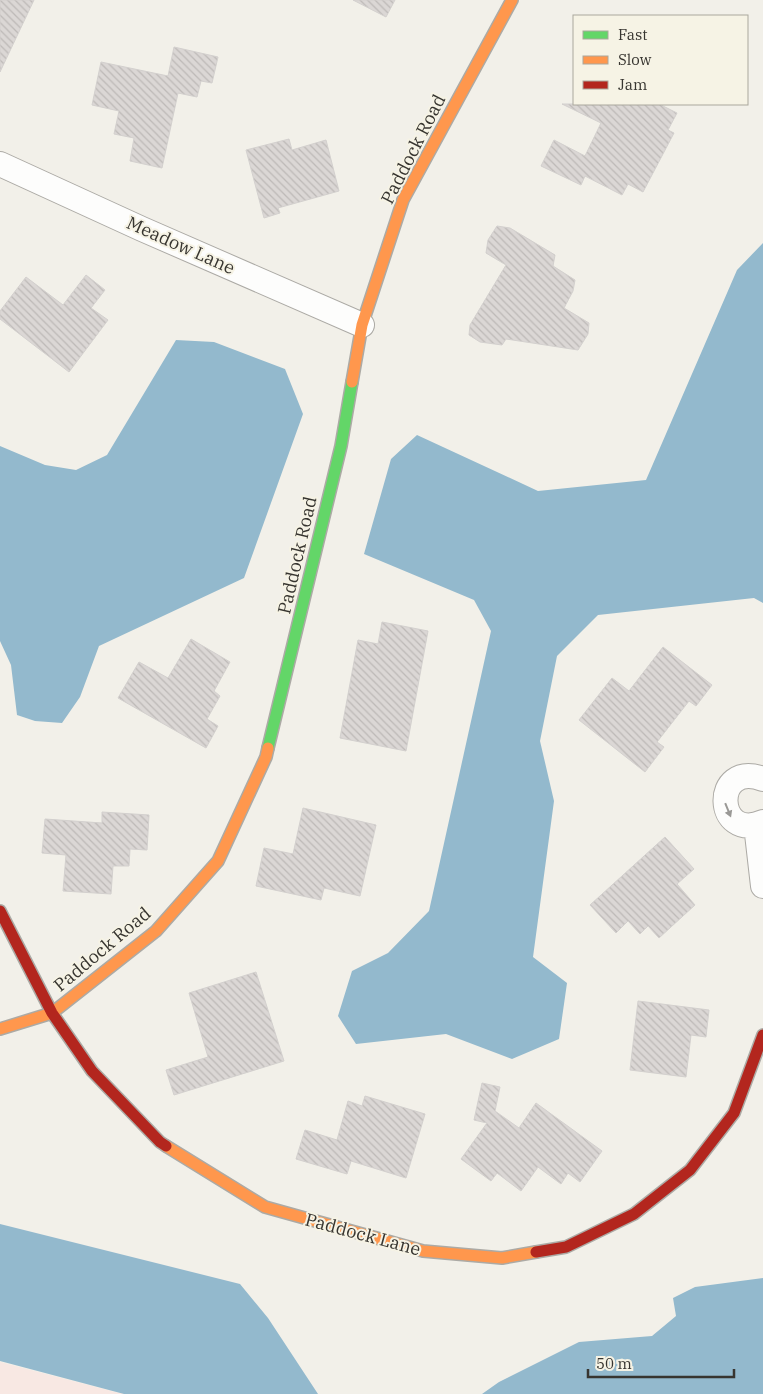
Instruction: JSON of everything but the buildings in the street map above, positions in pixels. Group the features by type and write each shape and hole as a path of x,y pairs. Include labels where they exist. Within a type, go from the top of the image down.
{"street":[{"name":"Paddock Road","path":"0,1029 52,1013 156,931 218,861 266,757 341,446 362,325 403,200 512,0"},
{"name":"Meadow Lane","path":"0,164 362,325"},
{"path":"763,779 754,776 744,776 735,780 728,787 725,797 725,806 730,816 737,822 746,826 759,824 763,886"},
{"name":"Paddock Lane","path":"0,910 52,1013 92,1071 160,1142 265,1207 423,1251 502,1258 566,1246 634,1214 690,1170 734,1113 763,1035"}],"shaded area":[{"path":"0,1362 119,1393 162,1394 0,1394"}],"water":[{"path":"763,243 763,603 754,598 598,615 557,656 540,741 554,801 533,957 567,983 559,1039 512,1059 446,1034 356,1044 338,1016 352,971 388,953 429,911 491,631 474,600 364,554 391,459 417,435 538,491 646,480 737,270"},
{"path":"176,340 214,342 285,369 303,414 244,578 99,646 80,697 62,723 35,721 17,715 11,665 0,641 0,446 45,465 76,470 107,455"},
{"path":"0,1224 240,1284 268,1318 318,1394 124,1394 0,1361"},
{"path":"763,1278 763,1394 482,1394 499,1382 579,1342 652,1336 676,1316 673,1298 695,1287"}],"traffic: fast":[{"path":"268,748 341,446 352,382"}],"traffic: slow":[{"path":"352,382 362,325 403,200 512,0"},
{"path":"0,1029 52,1013 156,931 218,861 266,757 268,748"},
{"path":"166,1146 265,1207 423,1251 502,1258 536,1252"}],"traffic: jam":[{"path":"0,911 52,1013 92,1071 166,1146"},
{"path":"536,1252 566,1247 634,1214 690,1170 734,1113 763,1035"}]}
